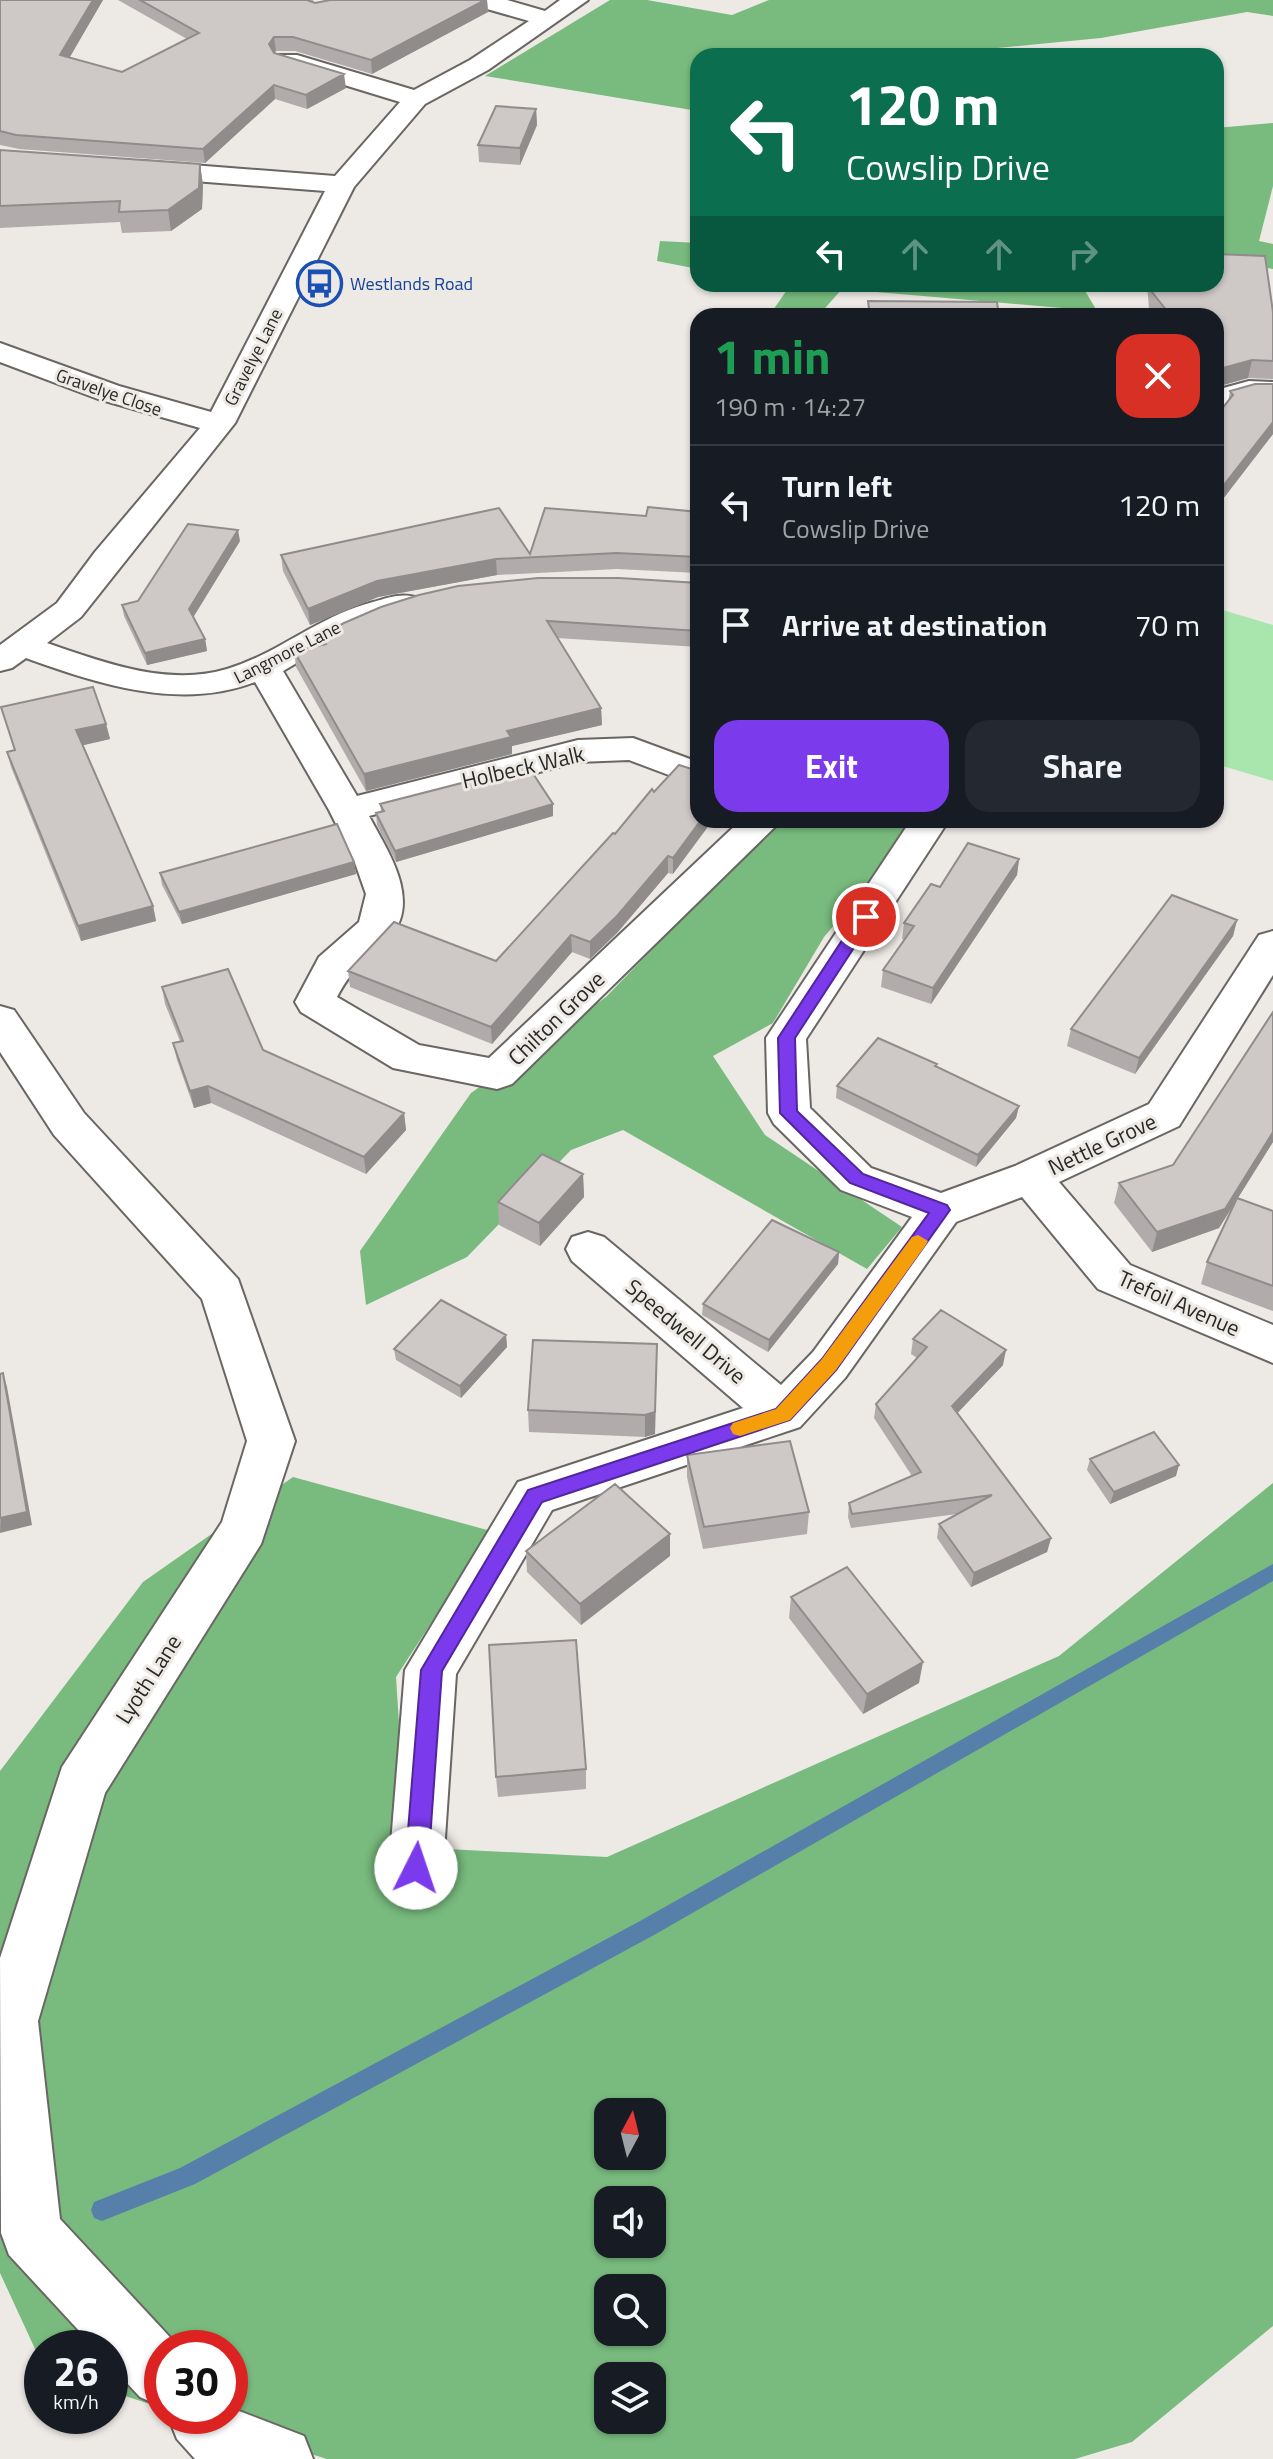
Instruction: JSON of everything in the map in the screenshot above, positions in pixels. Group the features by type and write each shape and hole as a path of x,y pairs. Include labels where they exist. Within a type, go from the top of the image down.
{"street":[{"path":"481,0 545,18"},
{"name":"Gravelye Lane","path":"11,653 69,610 107,559 220,423 342,184 416,99 486,60 576,0"},
{"path":"285,59 416,99"},
{"path":"113,167 342,184"},
{"name":"Gravelye Close","path":"0,352 159,410 220,423"},
{"path":"1224,398 1249,390 1273,391"},
{"name":"Langmore Lane","path":"11,653 149,685 226,682 264,667 336,626 384,609 436,597"},
{"name":"Chilton Grove","path":"264,667 347,810 373,860 385,894 377,927 333,966 315,1002 408,1058 497,1074 755,828"},
{"name":"Holbeck Walk","path":"347,810 578,751 633,749 690,772"},
{"path":"416,1868 431,1670 535,1496 783,1414 829,1365 941,1210 856,1179 789,1113 786,1038 925,828"},
{"name":"Nettle Grove","path":"941,1210 1030,1177 1164,1115 1273,944"},
{"name":"Lyoth Lane","path":"0,1020 69,1124 222,1291 271,1441 244,1529 81,1784 9,2021 31,2233 144,2355"},
{"name":"Trefoil Avenue","path":"1030,1177 1114,1277 1273,1345"},
{"name":"Speedwell Drive","path":"588,1249 783,1414"},
{"path":"216,2434 281,2459"}],"green space":[{"path":"610,0 647,0 732,15 769,0 1273,0 1273,16 1247,12 1101,38 997,48 690,48 690,110 485,76"},
{"path":"1273,123 1273,186 1259,241 1273,244 1273,269 1224,261 1224,127"},
{"path":"660,241 690,243 690,267 657,261"},
{"path":"786,292 839,292 825,308 775,308"},
{"path":"877,292 1086,292 1095,308 1062,308"},
{"path":"1224,610 1273,625 1273,781 1224,766"},
{"path":"769,828 916,828 824,937 773,1023 713,1056 765,1135 902,1227 867,1269 623,1130 571,1150 467,1257 366,1305 360,1251 471,1093 606,997"},
{"path":"293,1477 491,1531 396,1677 407,1847 607,1857 1059,1656 1273,1483 1273,2326 1132,2442 1075,2459 327,2459 247,2434 248,2330 144,2330 144,2402 128,2397 128,2330 26,2330 0,2273 0,1771 143,1582"}],"building":[{"path":"0,0 93,0 60,55 122,72 199,33 140,0 307,0 315,3 330,0 485,0 371,60 293,37 274,37 269,44 274,53 344,74 306,95 274,85 203,149 16,135 0,131"},
{"path":"496,106 536,109 520,148 478,145"},
{"path":"0,150 200,164 199,188 168,210 119,212 120,201 0,206"},
{"path":"1224,254 1265,256 1273,312 1273,361 1252,360 1224,368 1224,308 1165,308 1152,292 1224,292"},
{"path":"868,301 997,302 998,308 869,308"},
{"path":"1255,384 1273,384 1273,422 1224,485 1224,406 1233,395 1230,391"},
{"path":"648,507 690,511 690,557 617,553 496,559 377,581 308,609 281,555 499,508 530,554 545,508 646,516"},
{"path":"188,524 238,530 189,609 205,639 145,653 122,605 138,601"},
{"path":"538,578 690,582 690,630 547,621 601,708 507,731 511,737 364,774 294,651 326,644 322,635 381,607 458,586"},
{"path":"93,687 106,724 76,730 153,906 78,926 7,752 15,750 1,707"},
{"path":"679,765 690,768 690,828 695,828 673,858 668,856 617,916 590,942 571,935 491,1027 348,971 394,922 496,961 615,834 652,789 654,792"},
{"path":"528,766 553,804 395,851 376,813 384,811 380,804"},
{"path":"337,824 354,862 179,912 160,873"},
{"path":"968,843 1019,859 933,988 883,970 914,926 904,923 931,884 940,887"},
{"path":"1172,895 1237,920 1139,1058 1071,1029"},
{"path":"228,969 263,1050 404,1113 364,1157 208,1086 190,1091 173,1043 183,1041 162,987"},
{"path":"1273,1012 1273,1132 1225,1209 1157,1232 1119,1183 1173,1165"},
{"path":"878,1038 1019,1106 978,1155 837,1086"},
{"path":"542,1154 583,1174 539,1223 498,1202"},
{"path":"1237,1198 1273,1211 1273,1286 1207,1262"},
{"path":"772,1220 839,1252 769,1340 703,1304"},
{"path":"441,1300 506,1335 460,1386 394,1349"},
{"path":"941,1310 1006,1350 952,1406 1051,1538 974,1573 939,1524 992,1495 852,1514 849,1503 921,1472 876,1404 927,1347 913,1339"},
{"path":"533,1340 657,1344 655,1412 645,1415 528,1410"},
{"path":"3,1373 27,1512 0,1518 0,1374"},
{"path":"1154,1432 1179,1465 1114,1492 1090,1459"},
{"path":"790,1441 809,1512 704,1527 687,1455"},
{"path":"615,1484 670,1534 580,1604 526,1551"},
{"path":"847,1567 923,1662 867,1694 791,1597"},
{"path":"576,1640 586,1769 496,1777 489,1645"}],"waterway":[{"path":"102,2210 187,2176 647,1928 1273,1572"}],"slow traffic":[{"path":"740,1428 783,1414 829,1365 918,1241"}],"place":[{"name":"Westlands Road","path":"319,283"}],"route":[{"path":"416,1868 431,1670 535,1496 783,1414 829,1365 941,1210 856,1179 789,1113 786,1038 866,917"}]}
